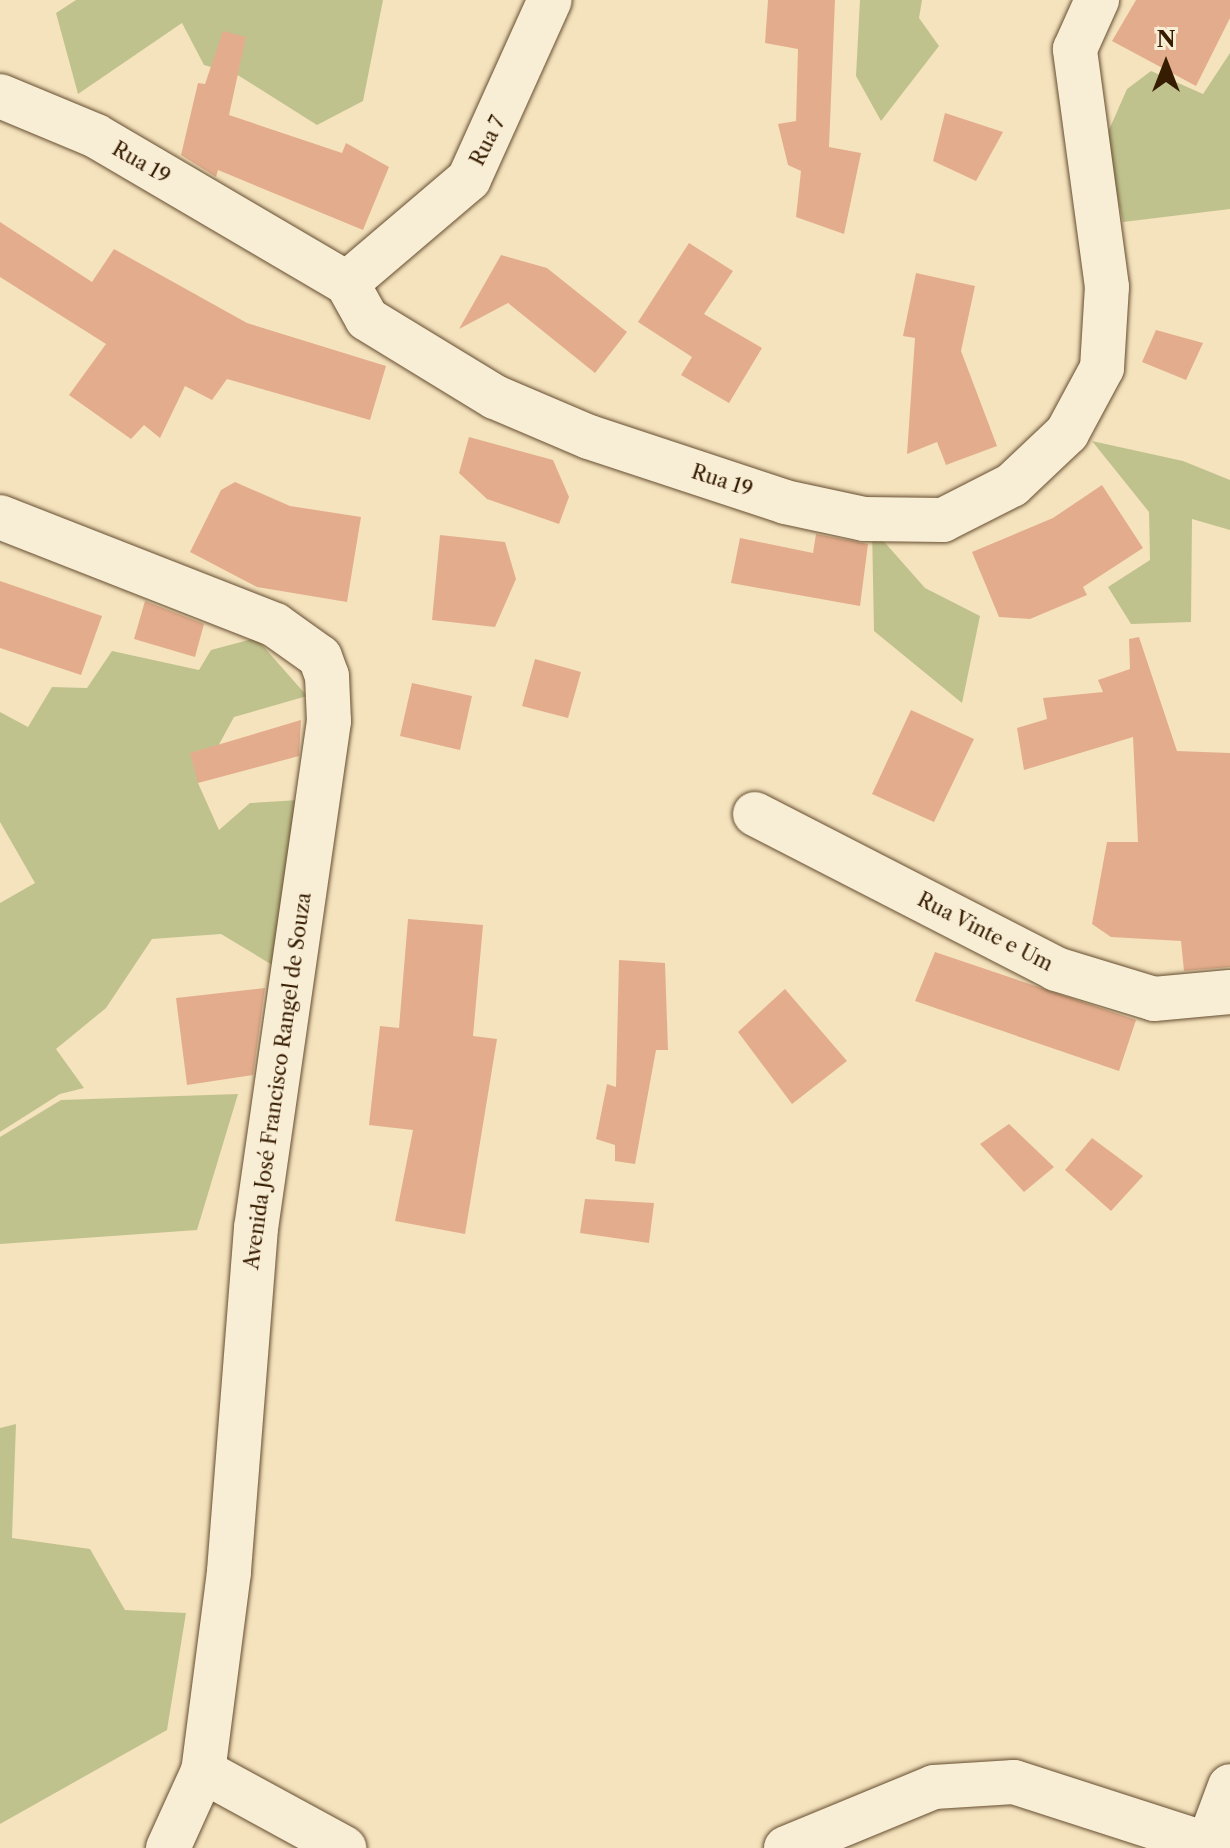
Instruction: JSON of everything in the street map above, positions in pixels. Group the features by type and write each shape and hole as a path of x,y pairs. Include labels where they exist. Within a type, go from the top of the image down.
{"street":[{"name":"Rua 7","path":"347,283 469,179 550,0"},
{"name":"Rua 19","path":"0,96 96,136 347,283 367,319 495,397 589,437 785,502 864,519 943,520 1012,485 1067,433 1102,368 1107,287 1075,49 1097,0"},
{"name":"Avenida José Francisco Rangel de Souza","path":"0,517 275,625 320,657 327,676 329,721 256,1228 229,1572 203,1771 168,1848"},
{"name":"Rua Vinte e Um","path":"755,814 1056,969 1154,999 1230,992"},
{"path":"203,1771 344,1848"},
{"path":"786,1848 934,1787 1014,1782 1211,1847 1230,1786"}],"green space":[{"path":"76,0 383,0 363,101 317,125 236,74 204,65 182,23 78,94 56,13"},
{"path":"860,0 922,0 919,18 939,46 881,121 856,76"},
{"path":"1230,53 1230,209 1123,222 1105,139 1127,89 1151,71 1203,94"},
{"path":"1092,441 1183,461 1230,480 1230,530 1192,519 1191,622 1131,624 1108,587 1150,560 1149,512"},
{"path":"872,528 925,588 980,616 962,703 874,631"},
{"path":"256,638 307,696 234,717 198,783 219,830 250,803 299,800 284,972 221,934 152,939 106,1008 56,1049 84,1088 60,1094 0,1132 0,903 35,883 0,822 0,712 28,727 52,687 87,688 112,651 199,670 211,650"},
{"path":"238,1094 197,1230 0,1244 0,1137 61,1100"},
{"path":"16,1424 12,1538 90,1549 125,1610 186,1613 167,1730 0,1824 0,1428"}],"building":[{"path":"768,0 835,0 829,147 861,153 844,234 796,217 801,171 788,165 778,124 796,121 798,49 765,43"},
{"path":"1136,0 1230,0 1230,18 1196,86 1112,41"},
{"path":"223,31 246,37 229,115 342,153 346,143 389,167 363,230 218,170 216,177 181,155 198,83 205,84"},
{"path":"945,113 1003,132 976,181 933,161"},
{"path":"0,222 92,282 114,249 247,323 386,366 370,420 227,379 212,400 185,386 160,438 144,425 131,439 69,395 106,344 0,277"},
{"path":"689,243 733,271 704,314 762,348 729,403 681,375 692,357 638,322"},
{"path":"501,255 547,268 627,332 595,373 508,303 459,329"},
{"path":"916,273 975,286 961,351 997,446 946,465 937,442 907,454 915,338 903,336"},
{"path":"1156,330 1203,343 1186,380 1142,362"},
{"path":"469,437 553,460 569,497 559,524 487,499 459,473"},
{"path":"235,482 290,506 361,517 347,602 257,587 190,552 221,490"},
{"path":"1102,485 1143,548 1083,587 1087,595 1030,619 999,617 972,552 1053,518"},
{"path":"816,534 868,544 860,606 731,583 740,538 813,553"},
{"path":"440,535 505,542 516,579 495,627 432,620"},
{"path":"0,581 102,616 81,675 0,648"},
{"path":"145,601 204,624 195,657 134,639"},
{"path":"1139,637 1177,751 1230,753 1230,967 1184,971 1181,941 1111,937 1092,924 1107,842 1138,842 1133,737 1024,770 1017,728 1047,719 1043,698 1103,692 1098,680 1130,669 1129,639"},
{"path":"535,659 581,672 568,718 522,706"},
{"path":"412,683 472,696 460,750 400,736"},
{"path":"911,710 974,739 934,822 872,794"},
{"path":"301,720 299,756 198,783 190,753"},
{"path":"408,919 483,925 473,1036 497,1039 465,1234 395,1221 413,1130 369,1125 380,1026 399,1028"},
{"path":"935,952 1136,1020 1119,1071 915,1001"},
{"path":"619,960 665,963 668,1050 656,1050 635,1164 615,1161 615,1145 596,1139 607,1084 616,1087"},
{"path":"265,988 253,1075 187,1085 176,998"},
{"path":"785,989 847,1061 792,1104 738,1032"},
{"path":"1009,1124 1054,1167 1024,1192 980,1144"},
{"path":"1092,1138 1143,1176 1111,1211 1065,1170"},
{"path":"585,1199 654,1203 649,1243 580,1233"}]}
